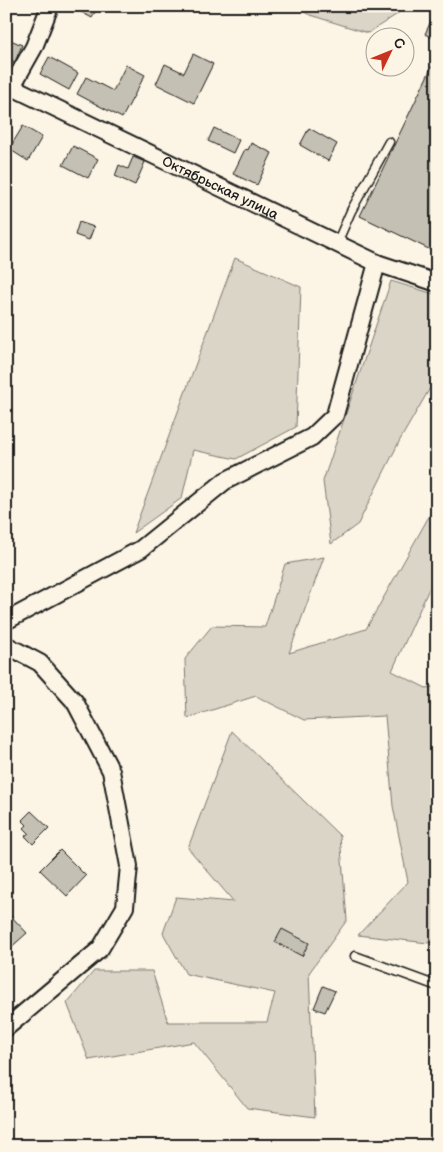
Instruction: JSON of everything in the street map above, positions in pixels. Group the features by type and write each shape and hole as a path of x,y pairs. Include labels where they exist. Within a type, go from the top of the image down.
{"street":[{"path":"9,86 34,47 50,6"},
{"name":"Октябрьская улица","path":"9,86 378,263 437,282"},
{"path":"6,621 141,550 225,481 312,438 335,415 378,263"},
{"path":"6,645 40,663 75,702 112,771 129,866 125,907 100,949 6,1028"}],"lane":[{"path":"337,243 351,211 390,142"},
{"path":"354,956 437,986"}],"shaded area":[{"path":"293,6 403,6 399,13 376,28 366,28 366,32 310,15"},
{"path":"235,258 301,287 296,427 236,459 193,450 182,498 133,533"},
{"path":"391,281 437,295 437,376 400,440 358,524 331,544 323,481"},
{"path":"437,502 437,571 392,671 426,688 437,686 437,937 428,943 358,935 408,882 393,806 385,716 304,720 256,696 187,718 185,659 212,626 265,627 285,564 324,557 289,653 366,629"},
{"path":"232,731 340,836 347,920 309,973 315,1117 247,1108 194,1042 89,1060 67,1003 94,971 152,971 168,1022 267,1022 275,993 186,974 163,933 176,897 234,902 188,848"}],"building":[{"path":"70,6 98,6 92,18"},
{"path":"432,19 437,21 437,40 425,34"},
{"path":"6,38 22,45 15,62 6,58"},
{"path":"193,54 213,64 194,103 156,84 165,64 184,73"},
{"path":"437,56 437,253 360,216"},
{"path":"49,57 78,73 69,90 40,74"},
{"path":"126,65 145,75 122,118 77,94 86,77 113,91"},
{"path":"23,126 42,137 28,161 9,149"},
{"path":"214,128 239,140 233,153 208,141"},
{"path":"309,128 337,144 328,161 300,145"},
{"path":"251,143 272,153 257,185 233,174 245,149 248,150"},
{"path":"73,146 98,159 88,178 63,165"},
{"path":"133,157 145,162 135,185 115,176 119,165 128,169"},
{"path":"79,222 94,227 89,240 75,235"},
{"path":"31,811 49,828 33,844 25,836 29,833 24,828 27,825 22,820"},
{"path":"60,850 86,876 67,896 40,870"},
{"path":"9,914 27,933 8,950 6,948 6,917"},
{"path":"282,929 309,943 302,956 275,942"},
{"path":"323,986 335,991 325,1012 314,1008"}]}
